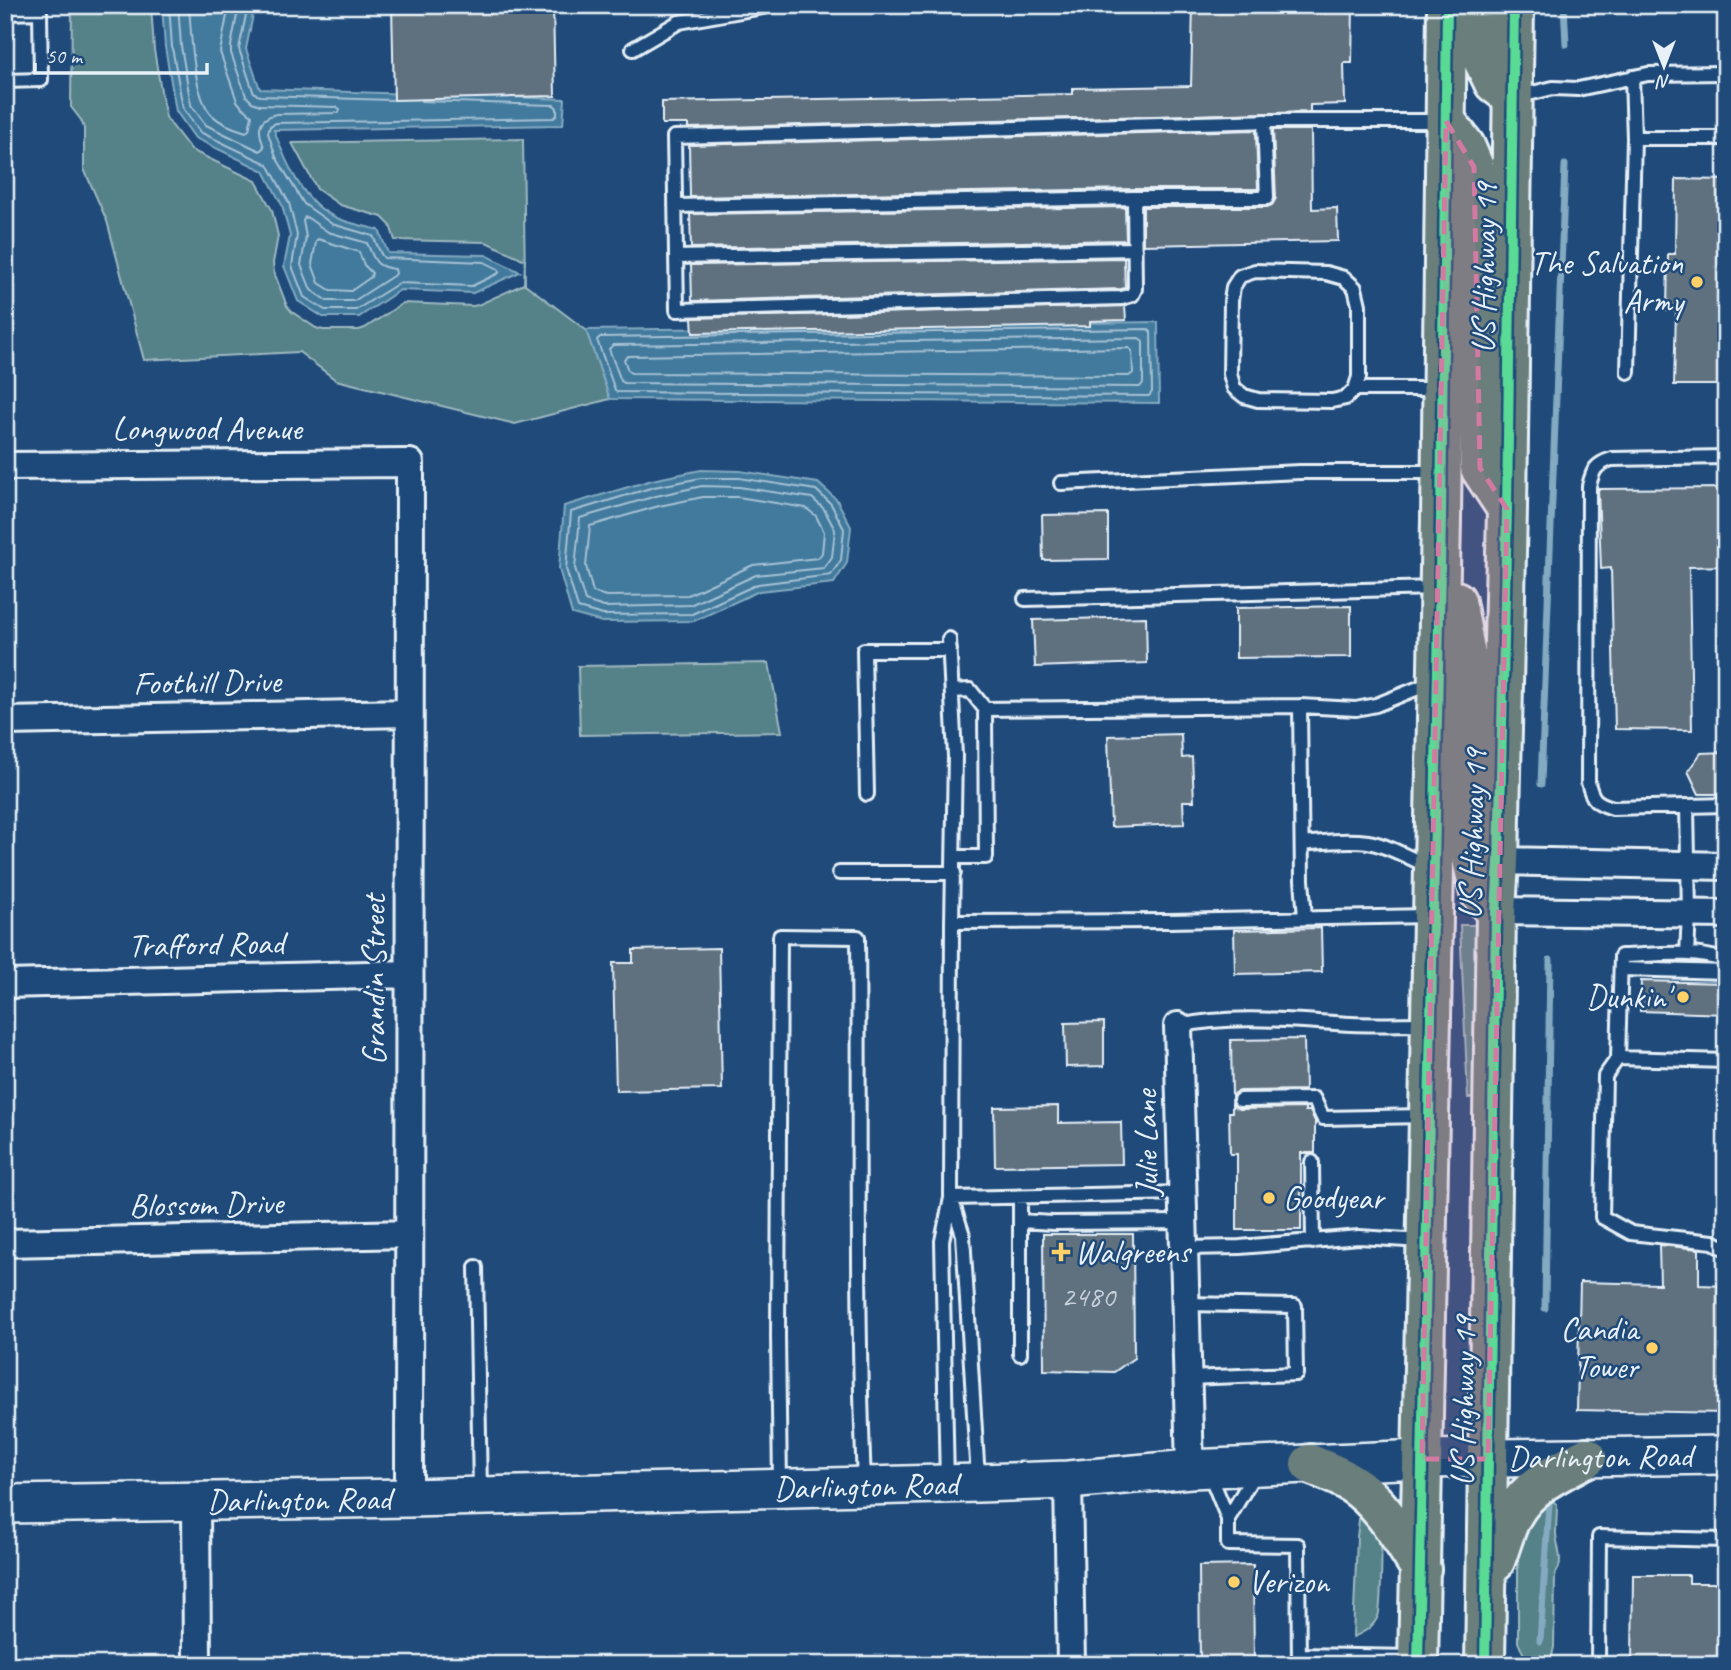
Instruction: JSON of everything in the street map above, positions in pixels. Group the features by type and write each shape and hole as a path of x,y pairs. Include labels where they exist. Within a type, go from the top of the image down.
{"highway":[{"name":"US Highway 19","path":"1418,1661 1441,519 1447,5"},
{"path":"1477,5 1479,52 1494,83 1512,97"},
{"name":"US Highway 19","path":"1485,1665 1496,911 1507,509 1514,5"},
{"path":"1446,121 1465,145 1474,167 1477,195 1475,284 1480,379 1480,468 1507,509"},
{"path":"1441,519 1471,682 1469,836 1480,893 1496,911"},
{"path":"1486,1582 1513,1513 1529,1493 1547,1478 1587,1457"},
{"path":"1310,1464 1350,1482 1370,1498 1420,1569"}],"street":[{"name":"Longwood Avenue","path":"5,466 410,463"},
{"name":"Grandin Street","path":"409,1498 410,463"},
{"name":"Foothill Drive","path":"5,721 410,713"},
{"path":"1499,861 1726,866"},
{"path":"1496,911 1726,914"},
{"name":"Trafford Road","path":"5,984 409,974"},
{"name":"Julie Lane","path":"1178,1026 1187,1378 1199,1469"},
{"name":"Blossom Drive","path":"5,1243 409,1234"},
{"name":"Darlington Road","path":"5,1504 409,1498 1068,1480 1199,1469 1310,1464 1726,1455"},
{"path":"1068,1480 1071,1665"},
{"path":"196,1501 197,1665"}],"lane":[{"path":"633,49 679,22 774,5"},
{"path":"5,13 40,12 41,80 5,80"},
{"path":"1512,97 1553,88 1578,89 1648,74 1726,73"},
{"path":"1628,372 1634,138 1632,77"},
{"path":"1134,198 1135,289 1132,295 1122,298 677,310 674,137 1264,121 1446,121"},
{"path":"675,206 1268,198 1264,121"},
{"path":"1634,138 1726,138"},
{"path":"676,257 1135,249"},
{"path":"1355,389 1359,377 1359,305 1355,288 1344,278 1326,273 1255,271 1240,276 1233,287 1231,301 1230,373 1234,388 1244,396 1258,400 1332,401 1346,398 1355,389 1442,389"},
{"path":"1726,457 1612,459 1600,463 1593,472 1589,486 1588,782 1591,795 1600,804 1614,808 1726,805"},
{"path":"1061,483 1300,472 1441,472"},
{"path":"1024,598 1439,588"},
{"path":"867,794 864,650 949,645 955,757 951,1198 942,1241 962,1483"},
{"path":"985,709 1300,706 1356,709 1376,705 1438,681"},
{"path":"952,691 970,690 985,709 986,857 954,857"},
{"path":"1300,706 1302,880 1305,917"},
{"path":"1687,806 1687,954"},
{"path":"1302,844 1368,842 1434,869"},
{"path":"839,873 954,873"},
{"path":"952,922 1433,916"},
{"path":"780,1488 780,936 858,937 858,1305 864,1485"},
{"path":"1621,963 1687,954 1713,956 1726,961"},
{"path":"1621,963 1726,972"},
{"path":"1621,963 1618,1058 1605,1076 1602,1217 1631,1233 1713,1242 1726,1249"},
{"path":"1178,1026 1204,1020 1431,1024"},
{"path":"1618,1058 1726,1061"},
{"path":"1240,1100 1314,1099 1323,1118 1429,1115"},
{"path":"1312,1163 1313,1242"},
{"path":"951,1198 1183,1193"},
{"path":"1020,1197 1020,1354"},
{"path":"951,1198 963,1235 962,1483"},
{"path":"1020,1221 1183,1222"},
{"path":"1184,1248 1240,1247 1359,1237 1426,1242"},
{"path":"476,1267 480,1496"},
{"path":"1185,1304 1295,1306 1296,1374 1187,1378"},
{"path":"1228,1519 1259,1467"},
{"path":"1199,1469 1228,1519 1228,1544 1298,1545 1299,1660 1418,1661"},
{"path":"1598,1665 1599,1537 1726,1540"}],"highlighted area":[{"path":"1446,121 1474,167 1480,468 1507,509 1488,1459 1422,1459"}],"green space":[{"path":"72,5 151,5 154,50 167,119 191,150 256,181 272,210 278,236 274,272 292,312 323,330 359,330 403,303 478,305 524,284 525,266 525,284 586,330 610,399 515,424 336,380 299,352 144,360 107,221 84,169 84,128 71,107"},
{"path":"523,139 525,260 486,242 395,240 390,225 382,217 340,205 317,189 292,143"},
{"path":"769,663 782,732 580,735 578,666"},
{"path":"1460,925 1479,925 1474,1098 1468,1098"},
{"path":"1542,1501 1557,1504 1556,1534 1560,1560 1555,1574 1554,1647 1550,1665 1530,1660 1518,1642 1518,1532"},
{"path":"1360,1511 1373,1525 1381,1543 1381,1593 1376,1620 1368,1629 1353,1637 1357,1537"}],"water":[{"path":"162,5 255,5 246,49 260,89 565,99 563,125 274,130 290,169 314,203 337,218 379,230 388,253 486,255 520,272 473,293 400,290 359,317 323,317 298,301 284,266 290,236 282,205 264,171 195,138 176,111 165,47"},
{"path":"1158,322 1159,403 610,399 586,330"},
{"path":"701,470 740,471 818,483 837,500 851,527 847,563 834,583 759,591 694,621 602,622 572,614 559,569 564,506 652,480"}],"building":[{"path":"392,5 553,5 555,96 394,100"},
{"path":"1193,5 1353,5 1352,63 1344,63 1345,104 1310,105 1310,112 688,128 688,124 662,124 662,102 1073,94 1073,88 1191,86"},
{"path":"1256,130 1258,189 690,197 689,145"},
{"path":"1273,130 1311,130 1312,209 1337,208 1338,241 1143,245 1143,207 1272,205 1276,198"},
{"name":"The Salvation Army","path":"1676,179 1726,180 1726,385 1674,385 1676,311 1667,311 1668,254 1675,254"},
{"path":"1125,207 1126,240 691,248 690,214"},
{"path":"1124,258 1125,288 1121,289 692,301 691,265"},
{"path":"1125,306 1126,320 1090,321 1090,326 693,333 692,318"},
{"path":"1726,488 1726,566 1689,567 1692,730 1615,729 1611,568 1601,569 1598,489"},
{"path":"1108,514 1108,559 1043,560 1042,515"},
{"path":"1351,606 1351,657 1236,658 1236,608"},
{"path":"1146,617 1147,663 1035,667 1033,620"},
{"path":"1181,734 1182,758 1192,757 1194,801 1183,801 1184,824 1111,827 1108,736"},
{"path":"1726,752 1726,787 1723,794 1699,794 1688,771 1701,753"},
{"path":"1321,928 1322,972 1235,974 1234,930"},
{"path":"719,948 722,1089 616,1091 613,963 633,963 633,950"},
{"name":"Dunkin'","path":"1641,981 1726,983 1726,1014 1640,1011"},
{"path":"1104,1022 1104,1066 1066,1067 1065,1023"},
{"path":"1304,1039 1305,1090 1240,1091 1232,1097 1231,1040"},
{"path":"1232,1104 1240,1109 1305,1108 1305,1111 1310,1111 1315,1121 1315,1153 1301,1153 1301,1230 1237,1230 1237,1154 1230,1154 1229,1112 1232,1112"},
{"path":"1058,1106 1058,1123 1121,1122 1122,1164 995,1166 994,1107"},
{"name":"Walgreens","path":"1043,1234 1133,1234 1134,1358 1114,1372 1044,1370"},
{"name":"Candia Tower","path":"1659,1245 1699,1249 1699,1285 1726,1286 1726,1413 1577,1410 1580,1282 1660,1284"},
{"path":"1253,1565 1254,1665 1200,1665 1199,1566"},
{"path":"1633,1575 1689,1575 1689,1583 1726,1583 1726,1665 1632,1665"}],"waterway":[{"path":"1564,5 1566,44"},
{"path":"1541,784 1565,165"},
{"path":"1545,1308 1550,960"},
{"path":"1540,1641 1549,1504"}],"cycle path":[{"path":"1418,1665 1441,519 1447,5"},
{"path":"1485,1665 1496,911 1507,509 1514,5"}],"place":[{"name":"The Salvation Army","path":"1697,282"},
{"name":"Dunkin'","path":"1683,997"},
{"name":"Goodyear","path":"1269,1198"},
{"name":"Walgreens","path":"1061,1252"},
{"name":"Candia Tower","path":"1652,1348"},
{"name":"Verizon","path":"1234,1582"}]}
